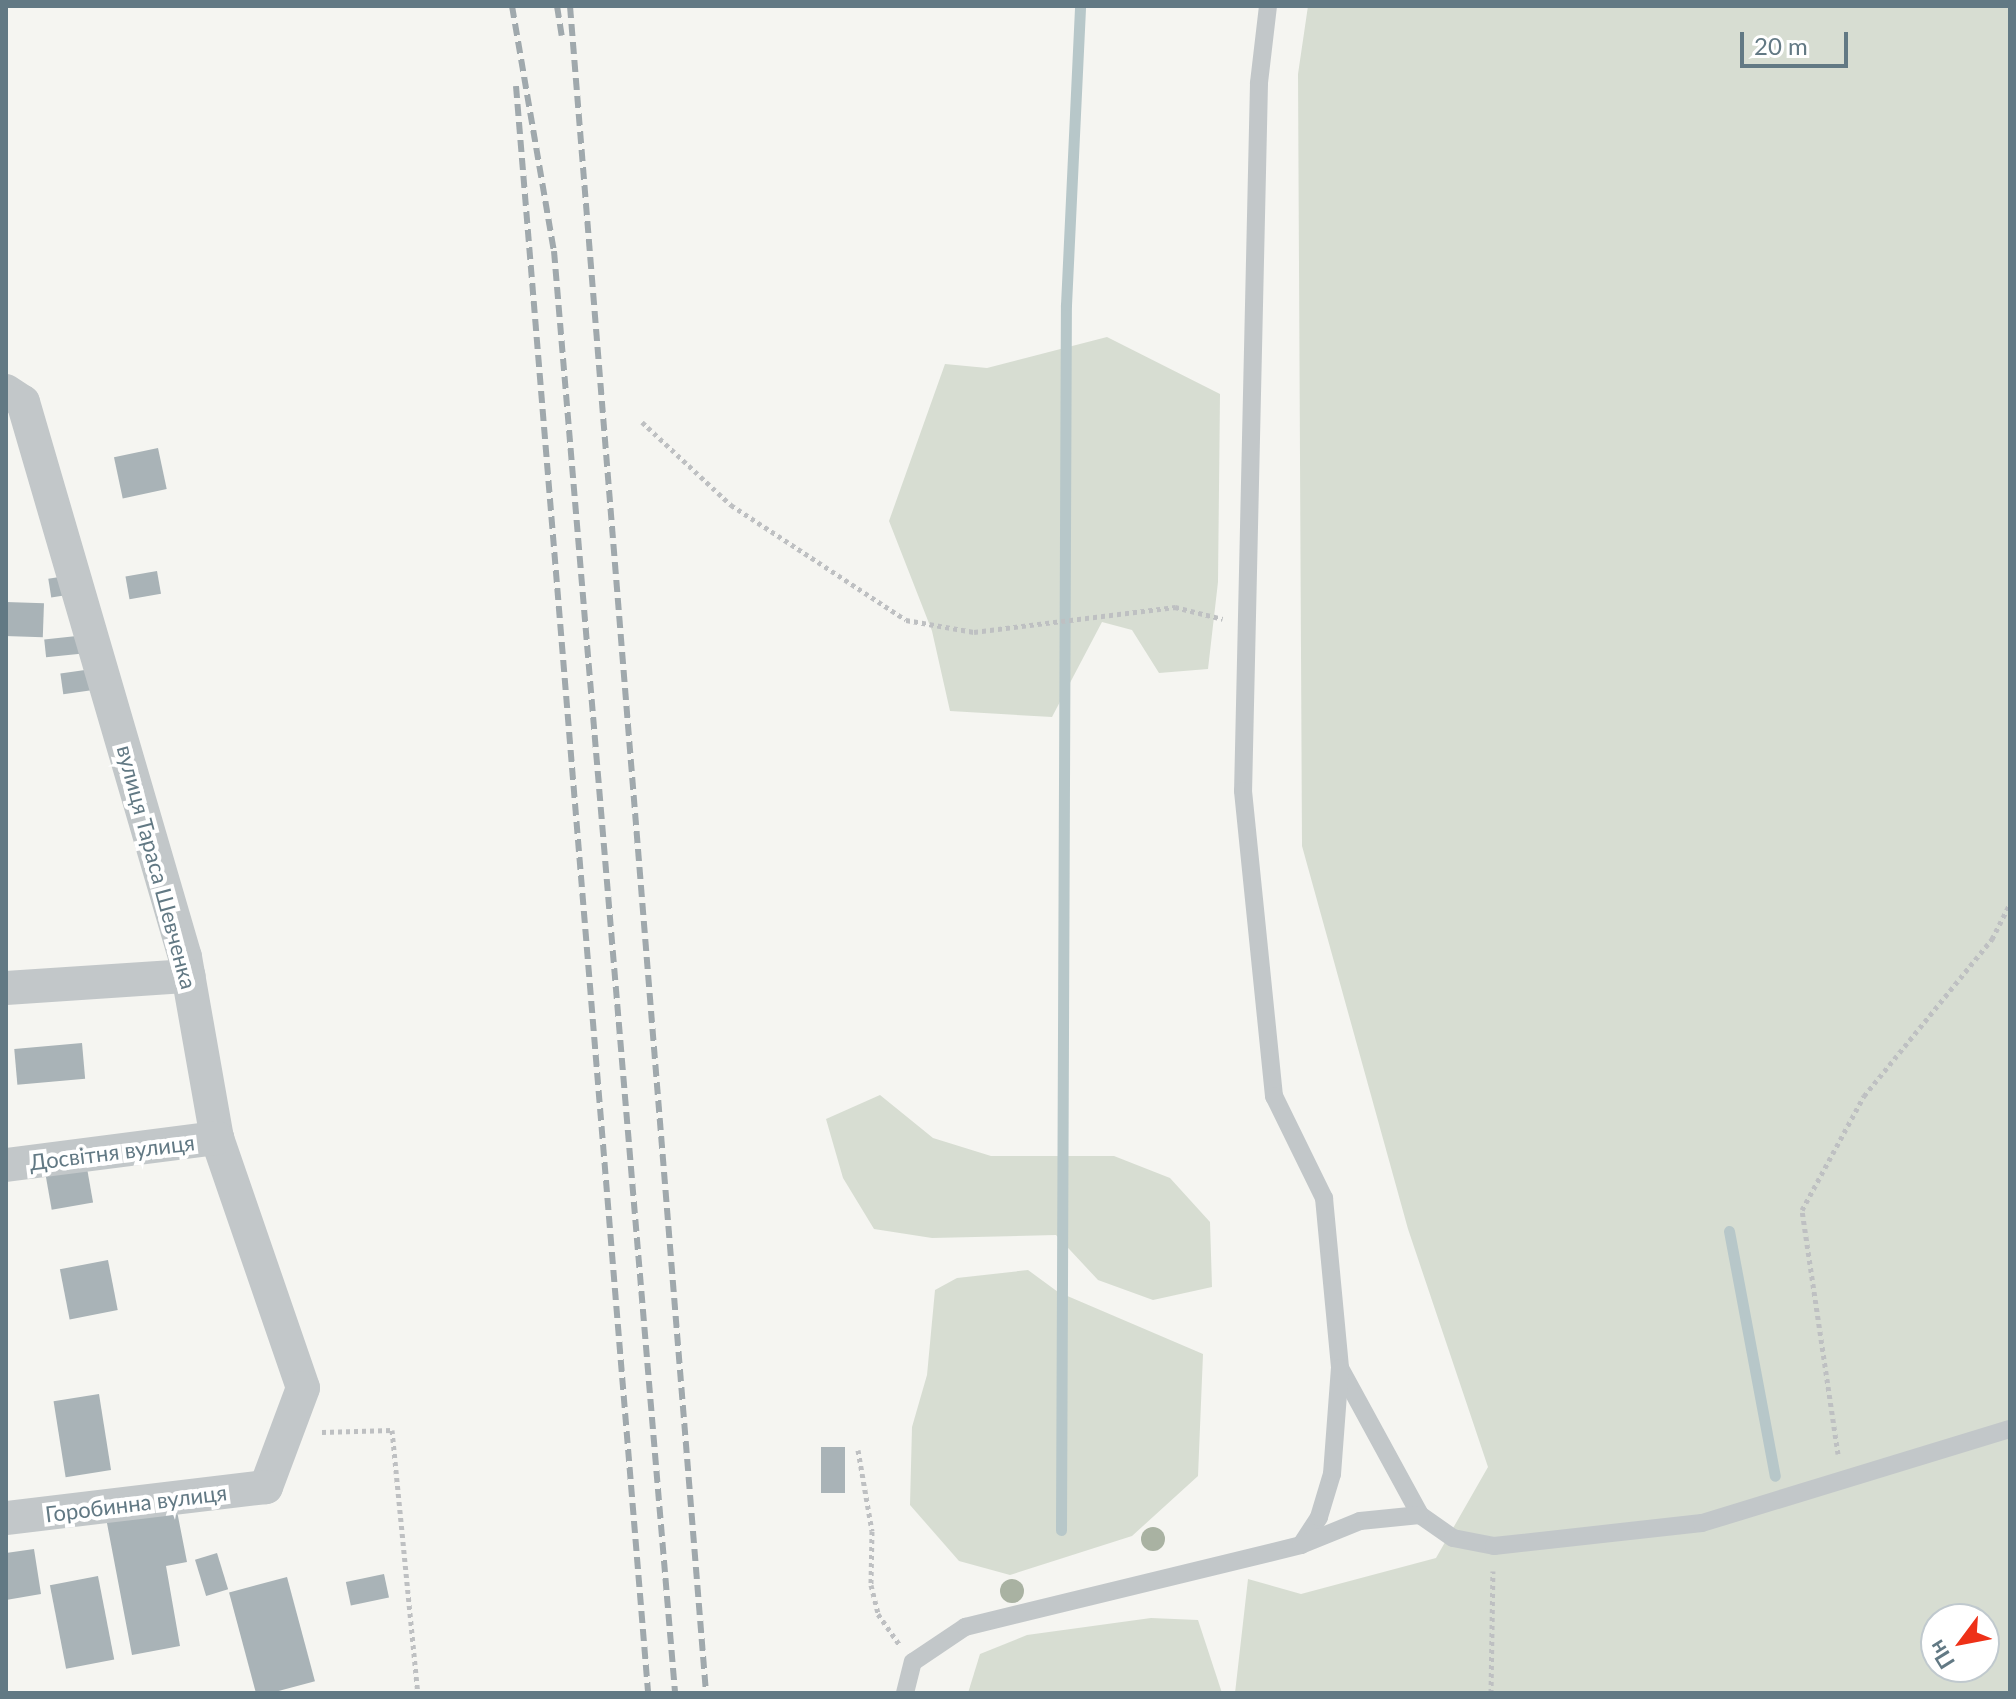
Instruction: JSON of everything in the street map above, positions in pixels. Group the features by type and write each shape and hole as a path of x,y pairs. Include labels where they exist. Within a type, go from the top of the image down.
{"street":[{"name":"вулиця Тараса Шевченка","path":"6,391 23,402 189,976 217,1138 303,1388 266,1487"},
{"path":"6,988 189,976"},
{"name":"Досвітня вулиця","path":"6,1165 217,1138"},
{"name":"Горобинна вулиця","path":"6,1518 266,1487"}],"lane":[{"path":"1268,6 1259,83 1243,791 1274,1096 1324,1198 1340,1368 1332,1474 1319,1517 1301,1545"},
{"path":"1340,1368 1420,1515 1453,1538 1494,1546 1702,1523 2010,1429"},
{"path":"905,1693 913,1662 965,1627 1301,1545 1360,1521 1420,1515"}],"path":[{"path":"642,422 731,505 906,620 974,632 1175,607 1247,627"},
{"path":"1842,1482 1802,1210 1864,1096 1992,939 2010,904"},
{"path":"286,1434 392,1430 418,1693"},
{"path":"858,1450 872,1531 871,1585 878,1614 913,1662"},
{"path":"1491,1693 1494,1546"}],"shaded area":[{"path":"1308,6 2010,6 2010,1693 1235,1693 1248,1579 1301,1594 1436,1558 1488,1467 1408,1229 1302,846 1298,74"},
{"path":"1107,337 1220,394 1218,582 1208,669 1159,673 1132,630 1102,622 1052,717 950,711 932,631 889,521 945,364 987,368"},
{"path":"880,1095 933,1138 991,1156 1114,1156 1170,1178 1210,1222 1212,1287 1153,1300 1098,1280 1056,1235 932,1238 874,1229 843,1178 826,1119"},
{"path":"1028,1270 1058,1292 1203,1354 1198,1476 1132,1536 1010,1575 959,1561 910,1505 912,1427 927,1375 935,1290 957,1278"},
{"path":"1151,1618 1198,1620 1222,1693 968,1693 980,1654 1027,1635"}],"building":[{"path":"158,448 167,489 123,498 114,457"},
{"path":"157,571 161,594 129,599 125,577"},
{"path":"72,575 75,594 51,598 48,579"},
{"path":"6,602 44,603 43,637 6,636"},
{"path":"86,635 88,653 46,657 44,639"},
{"path":"99,668 102,689 63,694 60,673"},
{"path":"82,1043 85,1079 17,1085 14,1049"},
{"path":"87,1168 93,1202 52,1210 46,1175"},
{"path":"108,1260 118,1310 70,1319 60,1269"},
{"path":"99,1394 111,1470 66,1477 54,1401"},
{"path":"821,1447 845,1447 845,1493 821,1493"},
{"path":"176,1506 187,1562 166,1566 180,1646 132,1655 106,1518"},
{"path":"34,1549 41,1594 6,1600 6,1553"},
{"path":"217,1553 228,1589 206,1596 195,1560"},
{"path":"384,1574 389,1597 351,1606 346,1582"},
{"path":"98,1576 114,1659 66,1669 50,1585"},
{"path":"287,1577 315,1681 271,1693 256,1693 229,1593"}],"waterway":[{"path":"1061,1530 1066,305 1080,6"},
{"path":"1729,1231 1775,1476"}],"railway":[{"path":"512,6 554,251 675,1693"},
{"path":"557,6 562,36"},
{"path":"570,6 706,1693"},
{"path":"516,86 648,1693"}]}
